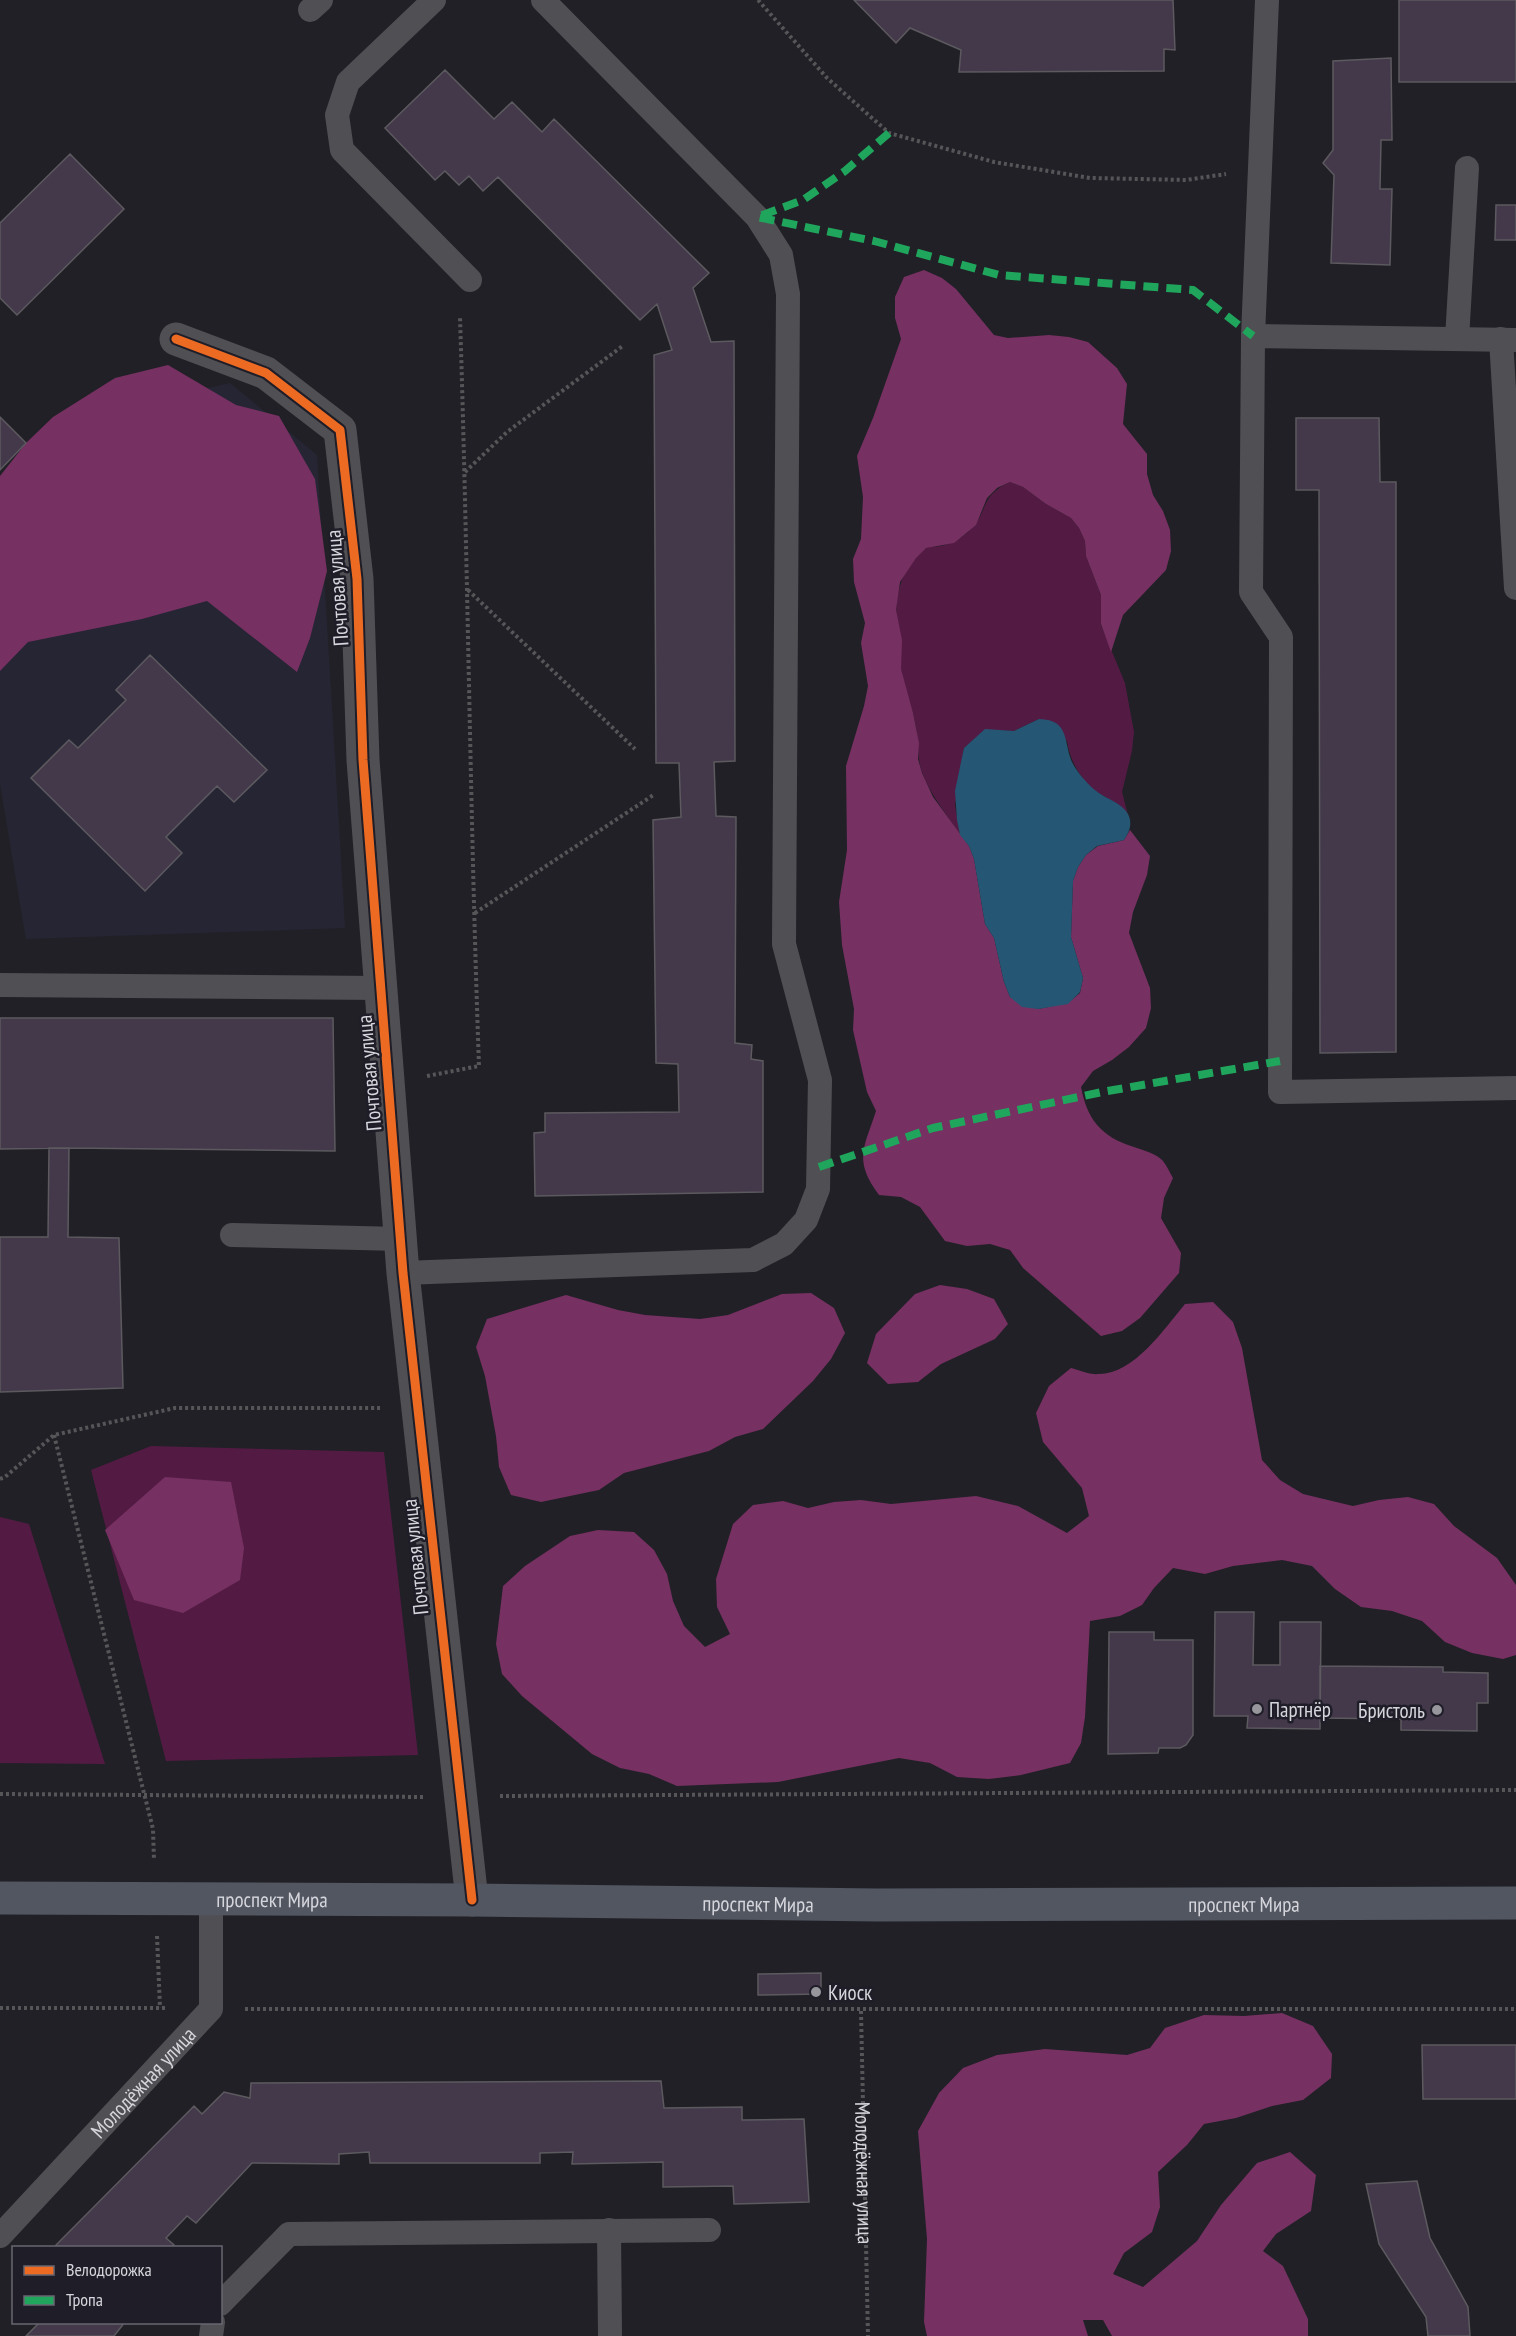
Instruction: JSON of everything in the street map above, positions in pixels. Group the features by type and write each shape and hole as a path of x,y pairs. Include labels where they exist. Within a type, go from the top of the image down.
{"main road":[{"name":"проспект Мира","path":"0,1898 877,1905 1516,1903"}],"street":[{"name":"Почтовая улица","path":"176,339 266,373 340,430 357,579 363,760 403,1273 472,1900"}],"lane":[{"path":"434,0 348,82 337,115 342,150 470,280"},
{"path":"403,1273 753,1260 784,1244 806,1220 819,1189 820,1080 784,945 788,294 781,255 757,217 543,0"},
{"path":"1268,0 1253,336 1251,592 1281,637 1280,1092 1516,1088"},
{"path":"1457,339 1467,168"},
{"path":"1253,336 1508,340 1516,588"},
{"path":"0,985 381,988"},
{"path":"232,1235 401,1239"},
{"name":"Молодёжная улица","path":"0,2236 211,2008 211,1898"},
{"path":"609,2230 610,2336"},
{"path":"222,2302 289,2234 709,2230"}],"path":[{"path":"758,0 827,78 889,133 994,162 1090,178 1186,180 1260,169"},
{"path":"388,1083 479,1066 460,316"},
{"path":"465,472 507,432 624,345"},
{"path":"468,590 635,749"},
{"path":"474,914 655,794"},
{"path":"0,1479 54,1435 175,1408 351,1407 417,1410"},
{"path":"54,1435 153,1829 160,2008"},
{"path":"0,1794 460,1796 1516,1790"},
{"path":"0,2008 861,2011 1516,2009"}],"shaded area":[{"path":"924,270 942,278 956,289 994,335 1008,338 1049,335 1088,342 1117,368 1127,384 1123,424 1147,454 1147,474 1153,495 1163,511 1170,530 1171,551 1166,570 1123,615 1111,652 1101,624 1101,595 1086,556 1085,541 1079,528 1071,518 1046,504 1023,487 1010,482 997,488 987,498 976,525 964,535 954,543 926,548 916,558 900,582 896,610 902,640 901,669 913,713 919,743 918,759 922,773 933,797 969,846 974,859 985,924 994,938 1004,982 1010,997 1038,1009 1068,1003 1080,993 1083,978 1071,937 1073,881 1078,867 1086,855 1098,846 1124,840 1130,830 1150,856 1147,875 1133,912 1129,933 1150,988 1151,1008 1146,1028 1129,1047 1093,1071 1081,1087 1087,1108 1104,1132 1122,1143 1157,1156 1173,1178 1164,1198 1161,1218 1181,1253 1179,1273 1140,1318 1122,1331 1101,1336 1023,1268 1010,1250 990,1244 967,1246 945,1241 920,1207 901,1197 879,1195 863,1163 865,1145 876,1111 867,1092 853,1030 854,1009 842,945 839,902 847,850 846,766 868,686 861,643 865,623 854,582 853,559 861,539 863,497 857,456 901,339 895,318 895,297 904,277"},
{"path":"168,365 236,405 279,416 315,479 327,571 310,638 297,672 207,601 142,619 28,642 0,671 0,476 26,443 53,417 115,378"},
{"path":"230,383 317,455 345,928 26,939 0,783 0,513 125,407"},
{"path":"1010,482 1023,487 1046,504 1071,518 1085,541 1086,556 1101,595 1101,625 1125,683 1134,732 1122,792 1128,815 1116,804 1095,791 1083,779 1074,765 1067,741 1039,719 1014,731 985,730 964,748 955,805 960,835 930,789 920,767 915,721 899,659 896,632 897,604 903,578 923,549 948,544 965,535 975,525 993,493"},
{"path":"940,1285 967,1289 994,1299 1008,1324 995,1339 941,1364 918,1382 888,1384 867,1363 876,1334 915,1294"},
{"path":"811,1293 834,1308 845,1333 831,1359 813,1381 763,1429 735,1437 709,1451 624,1473 599,1490 541,1502 511,1495 499,1467 485,1376 476,1347 487,1319 566,1295 645,1315 700,1319 728,1315 782,1294"},
{"path":"1213,1302 1233,1322 1242,1348 1262,1460 1280,1480 1303,1494 1353,1506 1408,1497 1434,1504 1454,1526 1497,1558 1516,1585 1516,1655 1503,1659 1472,1653 1445,1642 1422,1621 1392,1611 1361,1607 1335,1589 1312,1566 1282,1560 1233,1566 1205,1574 1173,1568 1142,1605 1120,1616 1090,1621 1085,1717 1081,1743 1070,1763 1021,1775 989,1779 957,1777 930,1763 899,1758 778,1782 677,1786 649,1774 620,1768 592,1754 522,1696 502,1674 496,1644 503,1586 525,1566 570,1536 598,1530 634,1532 654,1550 667,1574 673,1601 684,1626 705,1647 730,1634 717,1607 716,1579 733,1524 753,1505 783,1501 808,1508 834,1502 861,1500 891,1504 976,1496 1018,1506 1067,1533 1089,1516 1082,1488 1043,1442 1036,1413 1049,1386 1071,1368 1096,1374 1112,1372 1124,1367 1158,1337 1185,1304"},
{"path":"151,1446 384,1452 418,1755 166,1761 91,1470"},
{"path":"165,1477 231,1482 244,1548 240,1580 183,1613 134,1600 105,1530"},
{"path":"0,1517 29,1524 105,1764 0,1763"},
{"path":"1282,2013 1313,2026 1332,2054 1331,2078 1303,2100 1204,2124 1187,2145 1158,2172 1160,2207 1152,2232 1124,2253 1113,2274 1143,2287 1197,2241 1221,2205 1257,2163 1290,2152 1316,2175 1311,2211 1276,2234 1263,2251 1283,2266 1308,2319 1308,2336 1112,2336 1103,2320 1083,2320 1088,2336 927,2336 924,2322 927,2239 918,2131 939,2093 963,2068 997,2055 1045,2049 1127,2055 1150,2048 1165,2028 1204,2015 1244,2016"}],"water":[{"path":"1039,719 1057,724 1065,736 1072,761 1078,772 1095,790 1123,808 1128,814 1130,825 1124,840 1097,846 1086,855 1073,881 1071,937 1083,978 1080,992 1068,1004 1038,1009 1022,1007 1010,997 1004,982 994,938 985,924 974,859 969,846 960,835 955,791 964,748 985,729 1014,731"}],"building":[{"path":"854,0 1173,0 1175,50 1164,49 1164,71 959,72 961,50 910,28 896,43"},
{"path":"1399,0 1516,0 1516,82 1399,82"},
{"path":"1391,58 1392,140 1381,140 1380,189 1392,189 1390,265 1331,263 1334,175 1323,163 1333,150 1333,61"},
{"path":"445,70 494,119 512,102 542,132 554,119 709,273 693,288 711,342 734,341 735,761 714,762 716,816 736,817 735,1043 752,1045 751,1059 763,1061 763,1192 535,1196 534,1133 545,1132 545,1113 679,1112 678,1064 656,1063 653,820 681,817 679,763 656,763 654,355 672,350 657,304 640,320 498,177 483,191 469,176 459,185 445,171 435,180 385,128"},
{"path":"70,154 124,209 17,315 0,298 0,223"},
{"path":"1496,205 1516,205 1516,240 1495,240"},
{"path":"0,417 26,443 0,470"},
{"path":"1296,418 1379,418 1380,482 1396,482 1396,1052 1320,1053 1319,490 1296,490"},
{"path":"150,655 267,770 234,802 217,786 166,837 182,853 145,891 31,778 69,740 78,748 126,700 116,690"},
{"path":"0,1018 333,1018 335,1151 0,1149"},
{"path":"49,1148 69,1148 68,1237 119,1238 123,1388 0,1392 0,1237 48,1237"},
{"path":"1215,1612 1254,1612 1253,1665 1280,1665 1280,1622 1321,1622 1320,1729 1247,1728 1248,1716 1214,1716"},
{"path":"1109,1632 1154,1632 1154,1640 1193,1640 1193,1735 1186,1745 1180,1748 1159,1748 1158,1753 1108,1754"},
{"path":"1320,1666 1443,1667 1443,1672 1488,1673 1488,1703 1477,1703 1477,1731 1401,1730 1401,1719 1320,1718"},
{"path":"821,1973 821,1994 758,1995 758,1974"},
{"path":"1422,2045 1516,2045 1516,2099 1423,2099"},
{"path":"661,2081 664,2108 742,2107 742,2120 804,2119 809,2202 734,2204 733,2186 663,2187 663,2162 572,2164 573,2152 540,2153 540,2163 370,2163 369,2152 339,2154 339,2164 252,2163 196,2223 187,2216 166,2238 173,2246 57,2246 194,2106 202,2114 224,2092 250,2098 251,2083"},
{"path":"1417,2181 1430,2238 1468,2307 1470,2336 1428,2336 1426,2317 1379,2244 1366,2184"},
{"path":"38,2324 123,2324 114,2336 26,2336"}],"marked path":[{"path":"889,133 845,171 803,200 757,217 874,241 999,275 1193,290 1253,336"},
{"path":"819,1167 933,1128 1102,1092 1280,1061"}],"cycle path":[{"path":"176,339 266,373 340,430 357,579 363,760 403,1273 472,1900"}],"place":[{"name":"Партнёр","path":"1257,1709"},
{"name":"Бристоль","path":"1437,1710"},
{"name":"Киоск","path":"816,1992"}]}
